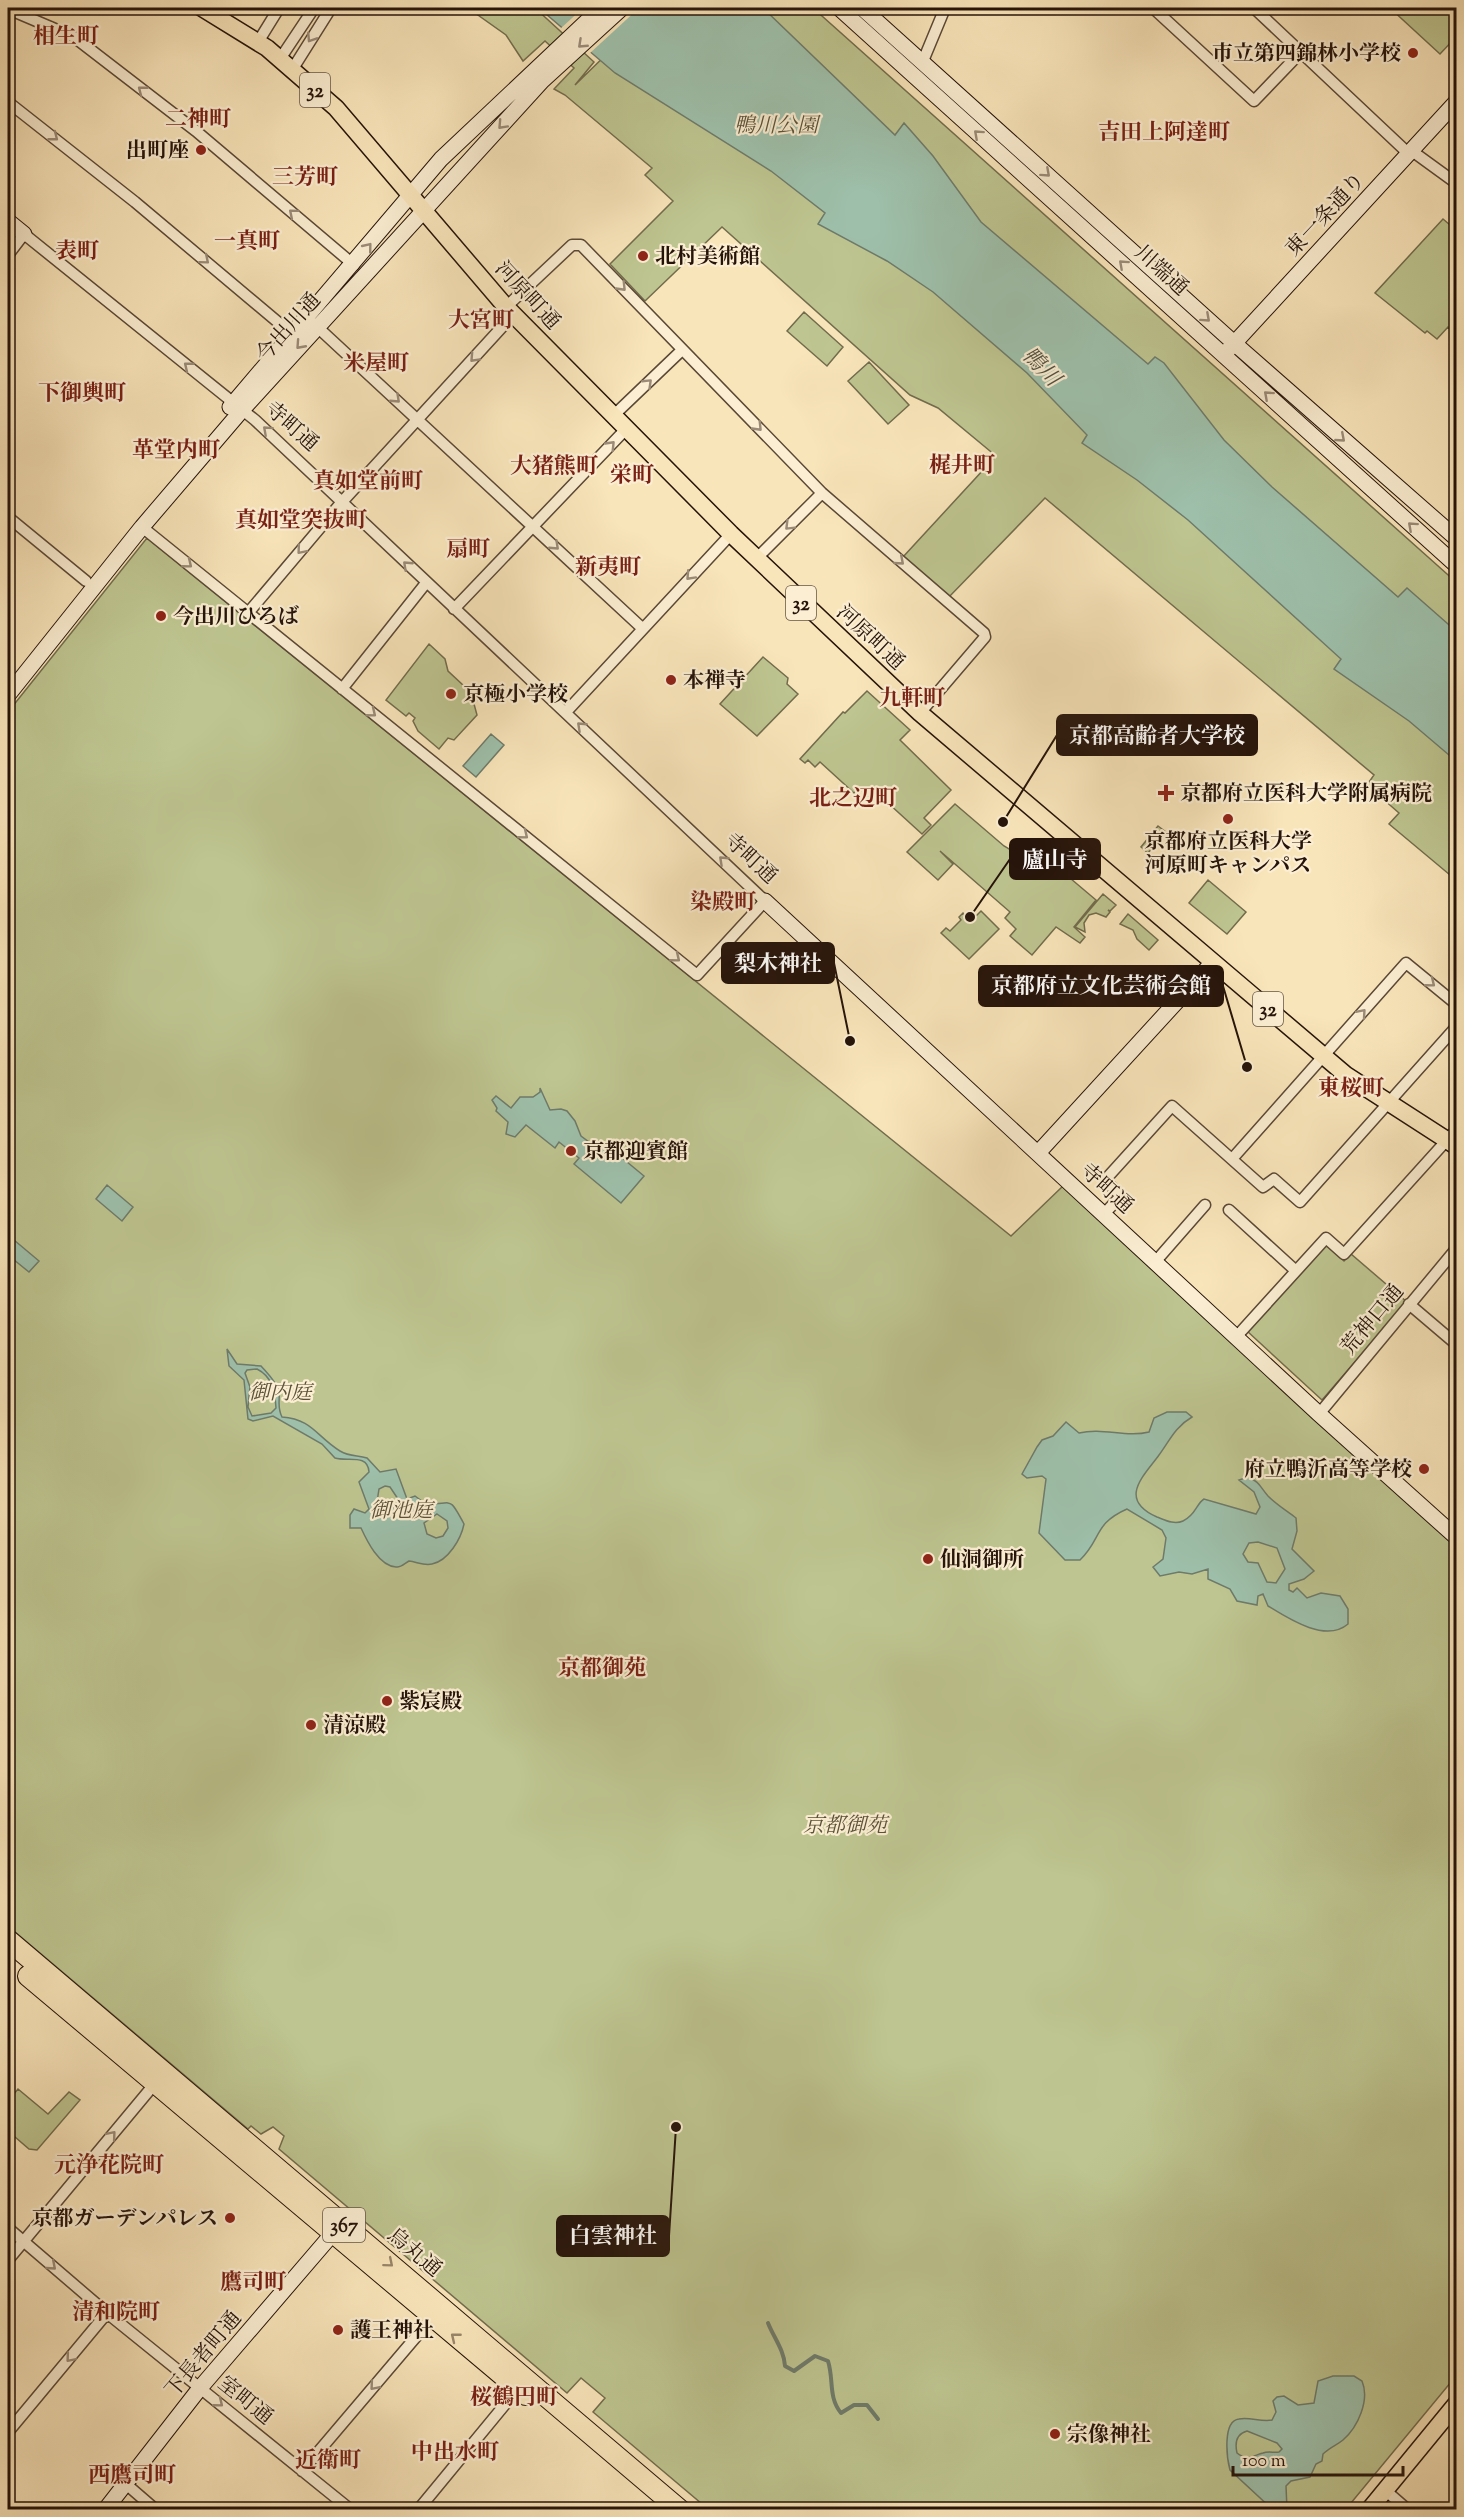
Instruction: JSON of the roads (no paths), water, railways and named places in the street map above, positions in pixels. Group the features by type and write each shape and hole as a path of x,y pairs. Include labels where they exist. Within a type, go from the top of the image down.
{"highway":[{"name":"烏丸通","path":"8,1940 159,2079"},
{"name":"烏丸通","path":"8,1958 159,2079 522,2383 680,2510"},
{"name":"烏丸通","path":"338,2228 432,2318 522,2383 661,2510"}],"main road":[{"name":"河原町通","path":"202,8 258,42 336,108 424,208 509,311 756,559 920,713 1324,1057 1388,1103 1453,1138"},
{"path":"1369,2510 1456,2404"}],"street":[{"path":"258,42 279,8"},
{"path":"286,65 314,8"},
{"path":"286,65 331,8"},
{"name":"今出川通","path":"8,678 86,581 312,322 424,208 537,77 601,8"},
{"name":"今出川通","path":"8,695 238,406 292,334 312,322 410,193 450,149 622,8"},
{"name":"川端通","path":"839,8 1229,349 1456,538"},
{"name":"川端通","path":"862,8 923,61 1456,565"},
{"path":"923,61 945,8"},
{"path":"1153,8 1254,101 1302,51"},
{"path":"1254,8 1410,152 1456,183"},
{"path":"8,9 74,37 196,131 354,265"},
{"path":"8,102 135,202 292,334"},
{"name":"東一条通り","path":"1229,349 1456,102"},
{"name":"寺町通","path":"8,221 238,406 321,480 341,503 765,901 1319,1414 1456,1537"},
{"path":"8,255 24,234"},
{"path":"248,613 509,311 572,245 581,245 822,493 984,633 985,637 920,713"},
{"path":"312,322 642,628"},
{"path":"613,416 682,350"},
{"path":"454,609 626,429"},
{"path":"756,559 822,493"},
{"path":"8,517 86,581"},
{"path":"142,527 697,975 765,901"},
{"path":"566,712 731,534"},
{"path":"342,688 426,583"},
{"path":"1038,1153 1213,962"},
{"path":"1232,1159 1406,963 1456,1004"},
{"path":"1104,1214 1121,1196 1105,1180 1172,1106 1263,1187 1274,1179 1299,1202 1456,1027"},
{"path":"1237,1336 1326,1239 1344,1254 1453,1138"},
{"path":"1156,1261 1205,1205"},
{"path":"1229,1210 1296,1271"},
{"name":"荒神口通","path":"1319,1414 1456,1249"},
{"path":"1409,1304 1456,1344"},
{"path":"8,2260 159,2079"},
{"name":"室町通","path":"8,2228 107,2313 351,2510"},
{"name":"下長者町通","path":"105,2510 200,2388 338,2228"},
{"path":"8,2432 107,2313"},
{"path":"302,2471 432,2318"},
{"path":"418,2510 522,2383"},
{"path":"126,2484 156,2510"},
{"path":"1385,2490 1408,2510"}],"water":[{"name":"鴨川","path":"539,8 763,8 895,135 904,123 933,156 981,222 1148,364 1155,357 1164,363 1224,440 1272,487 1398,597 1407,588 1456,631 1456,761 1409,721 1334,669 1341,659 1188,520 1137,480 1082,443 1087,435 1027,373 933,292 887,261 818,224 825,213 771,171 615,73"},
{"path":"491,734 504,745 476,777 463,766"},
{"path":"540,1088 550,1110 567,1111 575,1121 581,1136 596,1147 604,1143 644,1176 621,1203 574,1164 579,1158 559,1142 555,1148 526,1125 515,1137 506,1134 508,1122 496,1111 497,1108 492,1100 496,1096 511,1108 520,1097 533,1097 540,1092"},
{"path":"107,1185 133,1207 122,1221 96,1199"},
{"path":"14,1240 39,1261 29,1272 8,1255 8,1248"},
{"path":"227,1349 237,1364 261,1366 278,1388 282,1417 300,1421 314,1429 332,1446 344,1453 367,1458 380,1472 396,1469 407,1499 415,1496 426,1504 449,1503 452,1505 464,1524 457,1542 448,1554 438,1562 423,1564 409,1561 398,1567 390,1566 379,1558 361,1528 350,1528 350,1515 354,1509 365,1513 369,1509 359,1482 369,1472 365,1462 335,1458 322,1444 273,1416 253,1421 248,1419 244,1380 229,1366","holes":["257,1369 270,1381 276,1408 271,1413 252,1416 248,1407 250,1387 245,1373 247,1370","385,1486 390,1487 398,1499 397,1504 389,1511 382,1509 377,1502 379,1489","437,1514 447,1521 448,1528 443,1536 436,1538 427,1534 424,1523"]},
{"path":"1167,1412 1186,1412 1192,1417 1177,1429 1141,1479 1136,1495 1138,1503 1157,1517 1173,1522 1187,1519 1204,1499 1256,1514 1260,1507 1254,1492 1239,1480 1248,1477 1252,1479 1271,1499 1296,1518 1297,1531 1292,1549 1314,1571 1304,1579 1289,1584 1289,1590 1293,1592 1297,1588 1307,1598 1321,1593 1340,1596 1348,1609 1348,1624 1329,1631 1308,1627 1268,1606 1263,1594 1258,1596 1257,1605 1237,1601 1230,1589 1208,1579 1208,1569 1192,1574 1179,1572 1160,1576 1153,1567 1163,1559 1166,1538 1162,1530 1127,1509 1108,1520 1080,1560 1065,1560 1039,1533 1046,1479 1042,1476 1027,1478 1022,1474 1042,1440 1053,1436 1066,1422 1079,1433 1097,1431 1140,1434 1149,1432 1154,1418","holes":["1258,1542 1277,1548 1285,1569 1276,1583 1267,1582 1258,1563 1248,1562 1243,1554 1249,1543"]},
{"path":"1333,2376 1354,2376 1362,2381 1365,2396 1361,2413 1348,2435 1323,2454 1322,2461 1316,2464 1310,2477 1291,2481 1286,2486 1287,2509 1272,2509 1230,2470 1227,2441 1230,2426 1239,2419 1272,2420 1276,2412 1273,2401 1277,2397 1284,2396 1298,2405 1314,2403 1318,2381","holes":["1247,2431 1277,2443 1282,2449 1279,2452 1265,2452 1247,2457 1237,2453 1237,2440"]}],"waterway":[{"path":"768,2323 781,2349 785,2366 794,2371 815,2356 828,2361 834,2401 841,2413 854,2405 867,2405 878,2419"}],"place":[{"name":"市立第四錦林小学校","path":"1413,53"},
{"name":"出町座","path":"201,150"},
{"name":"北村美術館","path":"643,256"},
{"name":"今出川ひろば","path":"161,616"},
{"name":"本禅寺","path":"671,680"},
{"name":"京極小学校","path":"451,694"},
{"name":"京都府立医科大学附属病院","path":"1166,793"},
{"name":"京都府立医科大学 河原町キャンパス","path":"1228,819"},
{"name":"京都高齢者大学校","path":"1003,822"},
{"name":"廬山寺","path":"970,917"},
{"name":"梨木神社","path":"850,1041"},
{"name":"京都府立文化芸術会館","path":"1247,1067"},
{"name":"京都迎賓館","path":"571,1151"},
{"name":"府立鴨沂高等学校","path":"1424,1469"},
{"name":"仙洞御所","path":"928,1559"},
{"name":"紫宸殿","path":"387,1701"},
{"name":"清涼殿","path":"311,1725"},
{"name":"白雲神社","path":"676,2127"},
{"name":"京都ガーデンパレス","path":"230,2218"},
{"name":"護王神社","path":"338,2330"},
{"name":"宗像神社","path":"1055,2434"}],"district":[{"name":"相生町","path":"66,35"},
{"name":"二神町","path":"198,118"},
{"name":"吉田上阿達町","path":"1164,131"},
{"name":"三芳町","path":"305,176"},
{"name":"一真町","path":"247,240"},
{"name":"表町","path":"77,250"},
{"name":"大宮町","path":"481,319"},
{"name":"米屋町","path":"376,362"},
{"name":"下御輿町","path":"82,392"},
{"name":"革堂内町","path":"176,449"},
{"name":"梶井町","path":"962,464"},
{"name":"大猪熊町","path":"554,465"},
{"name":"栄町","path":"632,474"},
{"name":"真如堂前町","path":"368,480"},
{"name":"真如堂突抜町","path":"301,519"},
{"name":"扇町","path":"468,548"},
{"name":"新夷町","path":"608,566"},
{"name":"九軒町","path":"912,697"},
{"name":"北之辺町","path":"853,797"},
{"name":"染殿町","path":"723,901"},
{"name":"東桜町","path":"1351,1087"},
{"name":"京都御苑","path":"602,1667"},
{"name":"元浄花院町","path":"109,2164"},
{"name":"鷹司町","path":"253,2281"},
{"name":"清和院町","path":"116,2311"},
{"name":"桜鶴円町","path":"514,2396"},
{"name":"中出水町","path":"455,2451"},
{"name":"近衛町","path":"328,2459"},
{"name":"西鷹司町","path":"132,2474"}],"park label":[{"name":"鴨川公園","path":"776,125"},
{"name":"御内庭","path":"280,1392"},
{"name":"御池庭","path":"401,1510"}]}
